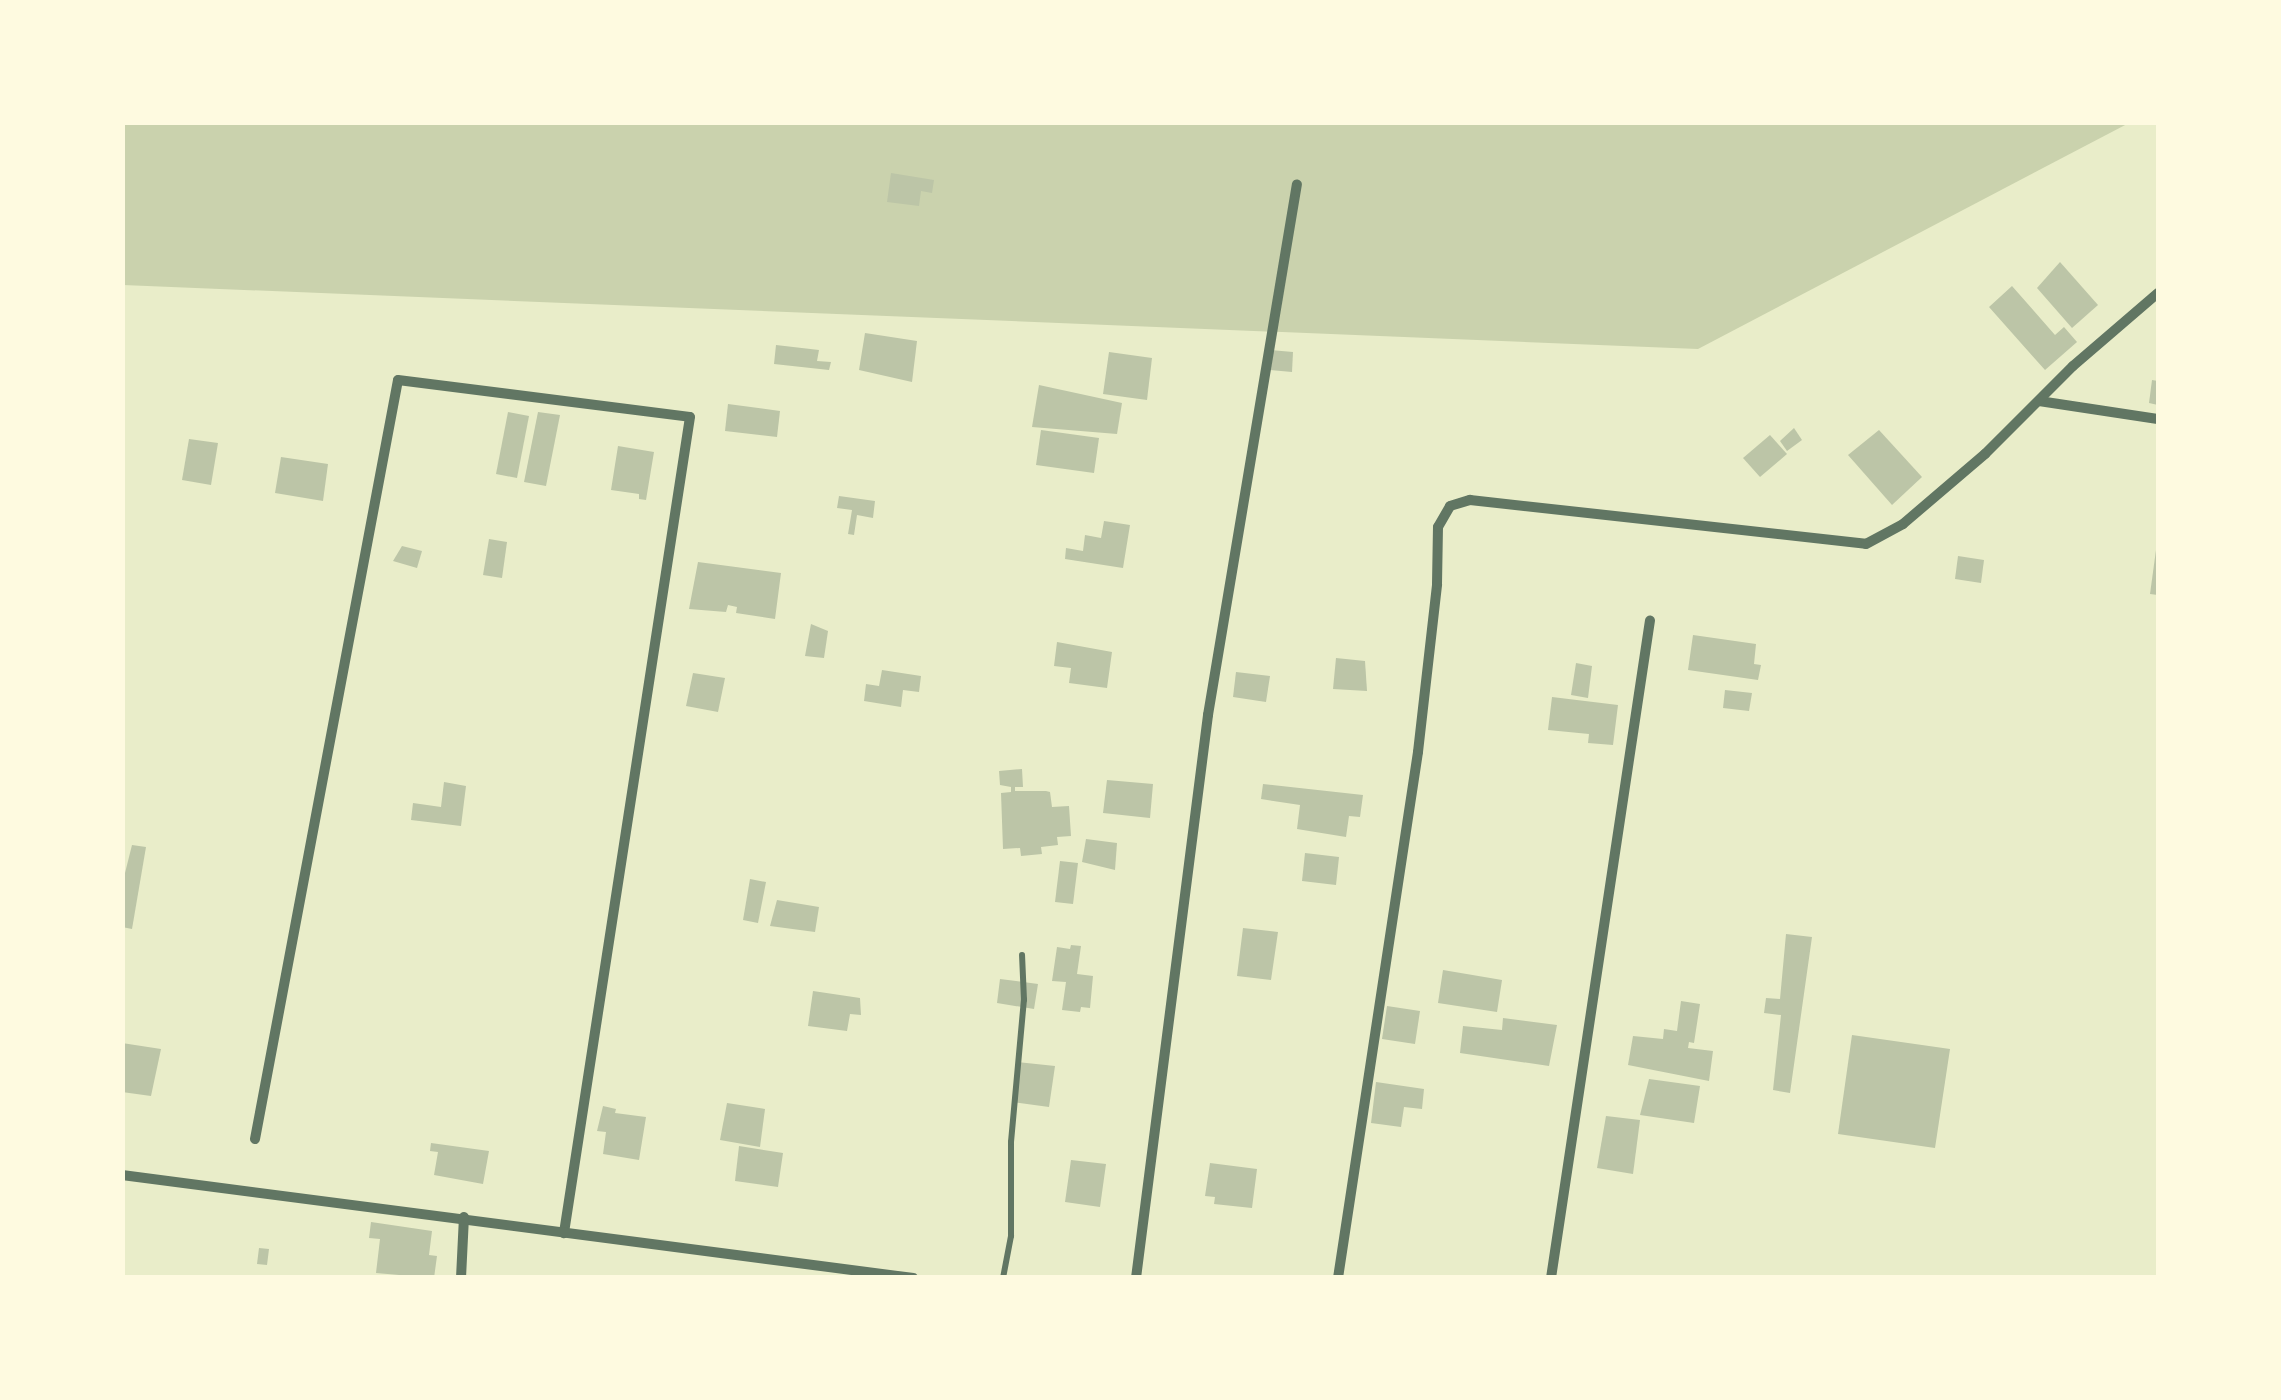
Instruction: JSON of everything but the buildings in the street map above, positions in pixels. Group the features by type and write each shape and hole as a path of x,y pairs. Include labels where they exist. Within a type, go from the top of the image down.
{"street":[{"path":"1136,1278 1208,715 1297,184"},
{"path":"1338,1278 1418,752 1437,584 1438,527 1450,506 1470,500 1866,544 1903,524 1986,454 2158,292"},
{"path":"255,1140 398,380 690,417 564,1233"},
{"path":"2039,401 2158,419"},
{"path":"1551,1278 1650,620"},
{"path":"122,1175 464,1216 564,1233 913,1278"},
{"path":"461,1278 464,1216"}],"lane":[{"path":"1002,1278 1011,1236 1011,1142 1024,1000 1022,954"}],"green space":[{"path":"123,123 2129,123 1698,349 123,285"}]}
